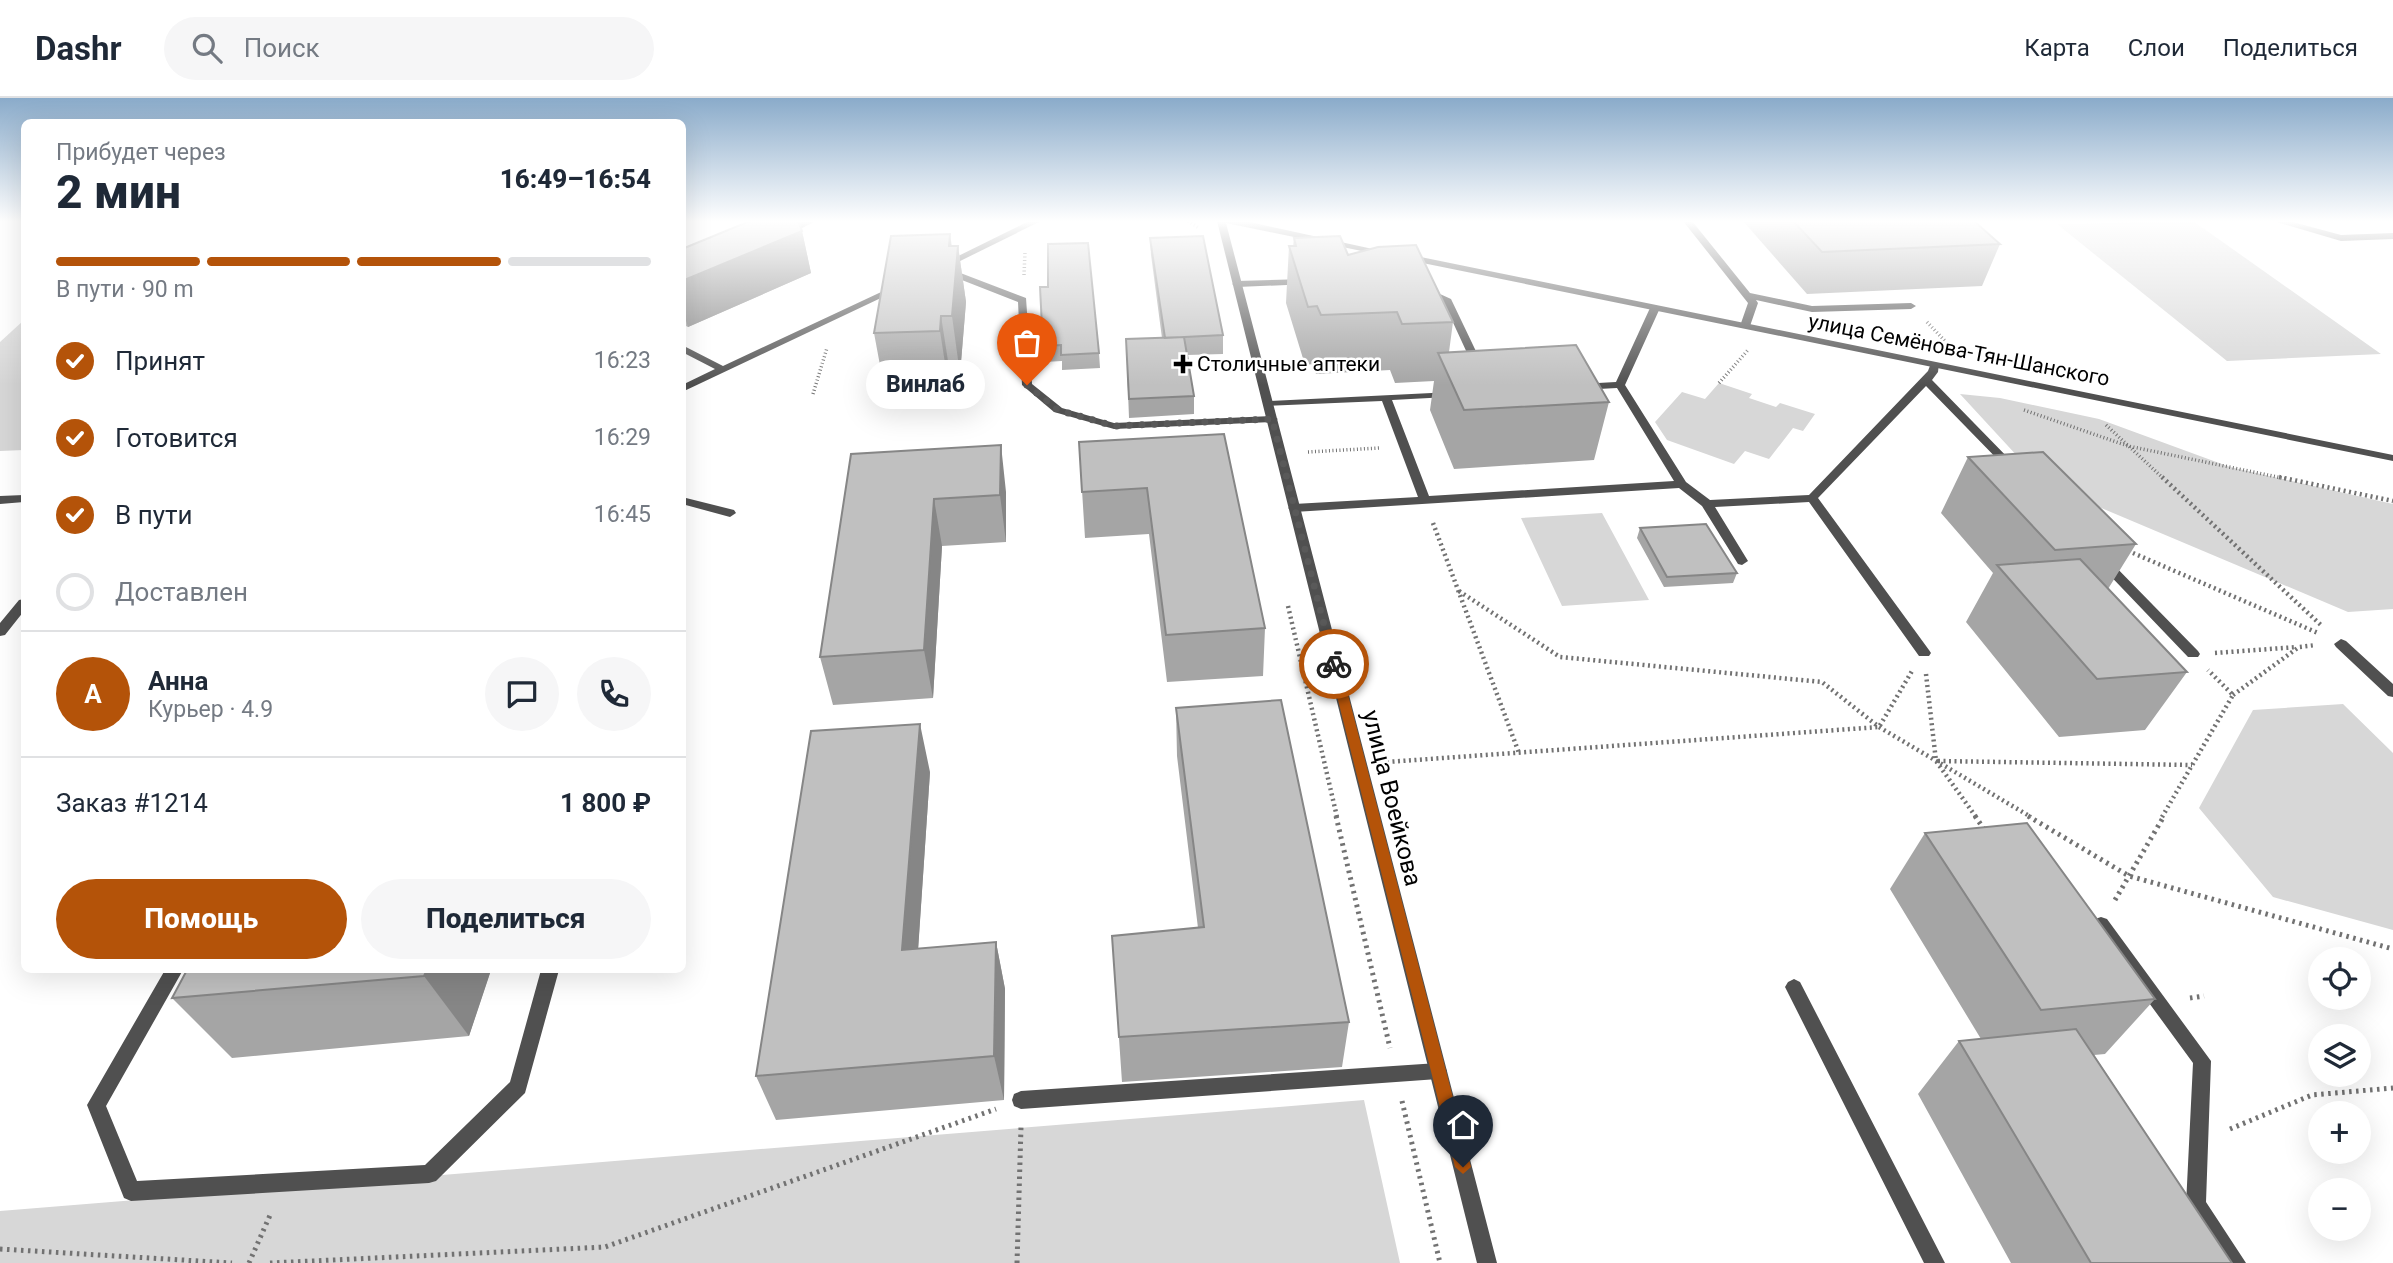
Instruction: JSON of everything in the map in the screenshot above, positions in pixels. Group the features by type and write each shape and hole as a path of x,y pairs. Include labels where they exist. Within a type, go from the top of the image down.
{"street":[{"path":"958,275 1023,300 1027,385 1058,410 1114,426 1386,398 1465,394"},
{"name":"улица Воейкова","path":"1235,275 1488,1263"},
{"name":"улица Семёнова-Тян-Шанского","path":"1494,275 2393,457"},
{"path":"1731,275 1754,303 1745,326"},
{"path":"1237,284 1316,282"},
{"path":"686,387 904,284"},
{"path":"1416,286 1448,301 1485,381"},
{"path":"1747,295 1812,309 1911,306"},
{"path":"1620,385 1655,308"},
{"path":"686,350 724,370"},
{"path":"1707,504 1812,498 1926,380 1935,365"},
{"path":"1926,380 2023,479"},
{"path":"1568,388 1620,385"},
{"path":"1620,385 1682,484 1707,504 1742,561"},
{"path":"1386,398 1425,500"},
{"path":"1294,508 1682,484"},
{"path":"1812,498 1924,653"},
{"path":"0,500 21,499"},
{"path":"686,501 730,513"},
{"path":"2090,548 2193,654"},
{"path":"0,632 21,607"},
{"path":"2341,643 2393,692"},
{"path":"2101,924 2202,1061 2196,1205 2236,1263"},
{"path":"172,973 96,1105 131,1191 429,1174 517,1087 549,973"},
{"path":"1794,987 1935,1263"},
{"path":"1021,1100 1438,1071"}],"path":[{"path":"1023,300 1024,275"},
{"path":"1718,383 1750,348"},
{"path":"2017,407 2128,446 2393,500"},
{"path":"2099,420 2341,643"},
{"path":"1296,452 1405,446"},
{"path":"1425,500 1519,753"},
{"path":"2090,548 2118,546 2341,643"},
{"path":"1459,591 1560,657 1822,682 1879,727 2129,876 2393,948"},
{"path":"1286,598 1440,1263"},
{"path":"2193,654 2341,643"},
{"path":"2101,924 2233,695 2299,647"},
{"path":"1879,727 1924,653"},
{"path":"1924,653 1936,761 1990,839"},
{"path":"2193,654 2233,695"},
{"path":"1382,762 1879,727"},
{"path":"1936,761 2193,765"},
{"path":"2199,1142 2312,1095 2393,1088"},
{"path":"270,1263 605,1247 1021,1100 1017,1263"},
{"path":"249,1263 285,1182"},
{"path":"0,1249 232,1263"}],"shaded area":[{"path":"2121,275 2270,275 2381,354 2227,361"},
{"path":"21,323 21,450 0,451 0,342"},
{"path":"1719,383 1752,394 1749,398 1776,407 1780,403 1815,414 1803,431 1793,428 1769,459 1745,451 1734,464 1667,440 1655,422 1682,392 1705,399"},
{"path":"1960,394 2000,398 2099,419 2230,467 2393,504 2393,609 2348,612 2042,483"},
{"path":"1602,513 1649,600 1562,606 1521,518"},
{"path":"2343,704 2393,753 2393,930 2273,897 2199,808 2253,710"},
{"path":"1364,1100 1400,1263 0,1263 0,1211"}],"building":[{"path":"884,275 955,275 952,316 941,316 940,331 874,333"},
{"path":"1048,275 1091,275 1099,353 1061,355 1061,345 1043,346 1040,287 1048,287"},
{"path":"1156,275 1211,275 1223,335 1165,338"},
{"path":"1298,275 1431,275 1453,322 1402,324 1397,312 1321,315 1317,306 1308,307"},
{"path":"1184,337 1194,396 1129,399 1126,339"},
{"path":"1576,345 1609,402 1464,410 1438,353"},
{"path":"1224,434 1265,628 1166,635 1147,488 1082,492 1079,442"},
{"path":"1001,445 1000,495 934,499 924,650 820,657 851,454"},
{"path":"2043,452 2136,544 2055,550 1968,457"},
{"path":"1706,524 1737,573 1667,577 1640,528"},
{"path":"2080,559 2187,672 2097,679 1997,565"},
{"path":"1281,700 1349,1022 1119,1037 1112,936 1204,927 1176,708"},
{"path":"920,724 902,950 996,942 994,1056 756,1076 811,731"},
{"path":"2027,823 2155,999 2041,1010 1925,833"},
{"path":"185,973 426,973 424,976 172,998"},
{"path":"2076,1029 2232,1263 2091,1263 1959,1041"}],"way so far":[{"path":"1027,385 1058,410 1114,426 1272,419 1334,664"}],"place":[{"name":"Столичные аптеки","path":"1183,364"},
{"name":"Винлаб","path":"1027,385"}],"route":[{"path":"1334,664 1463,1167"}]}
